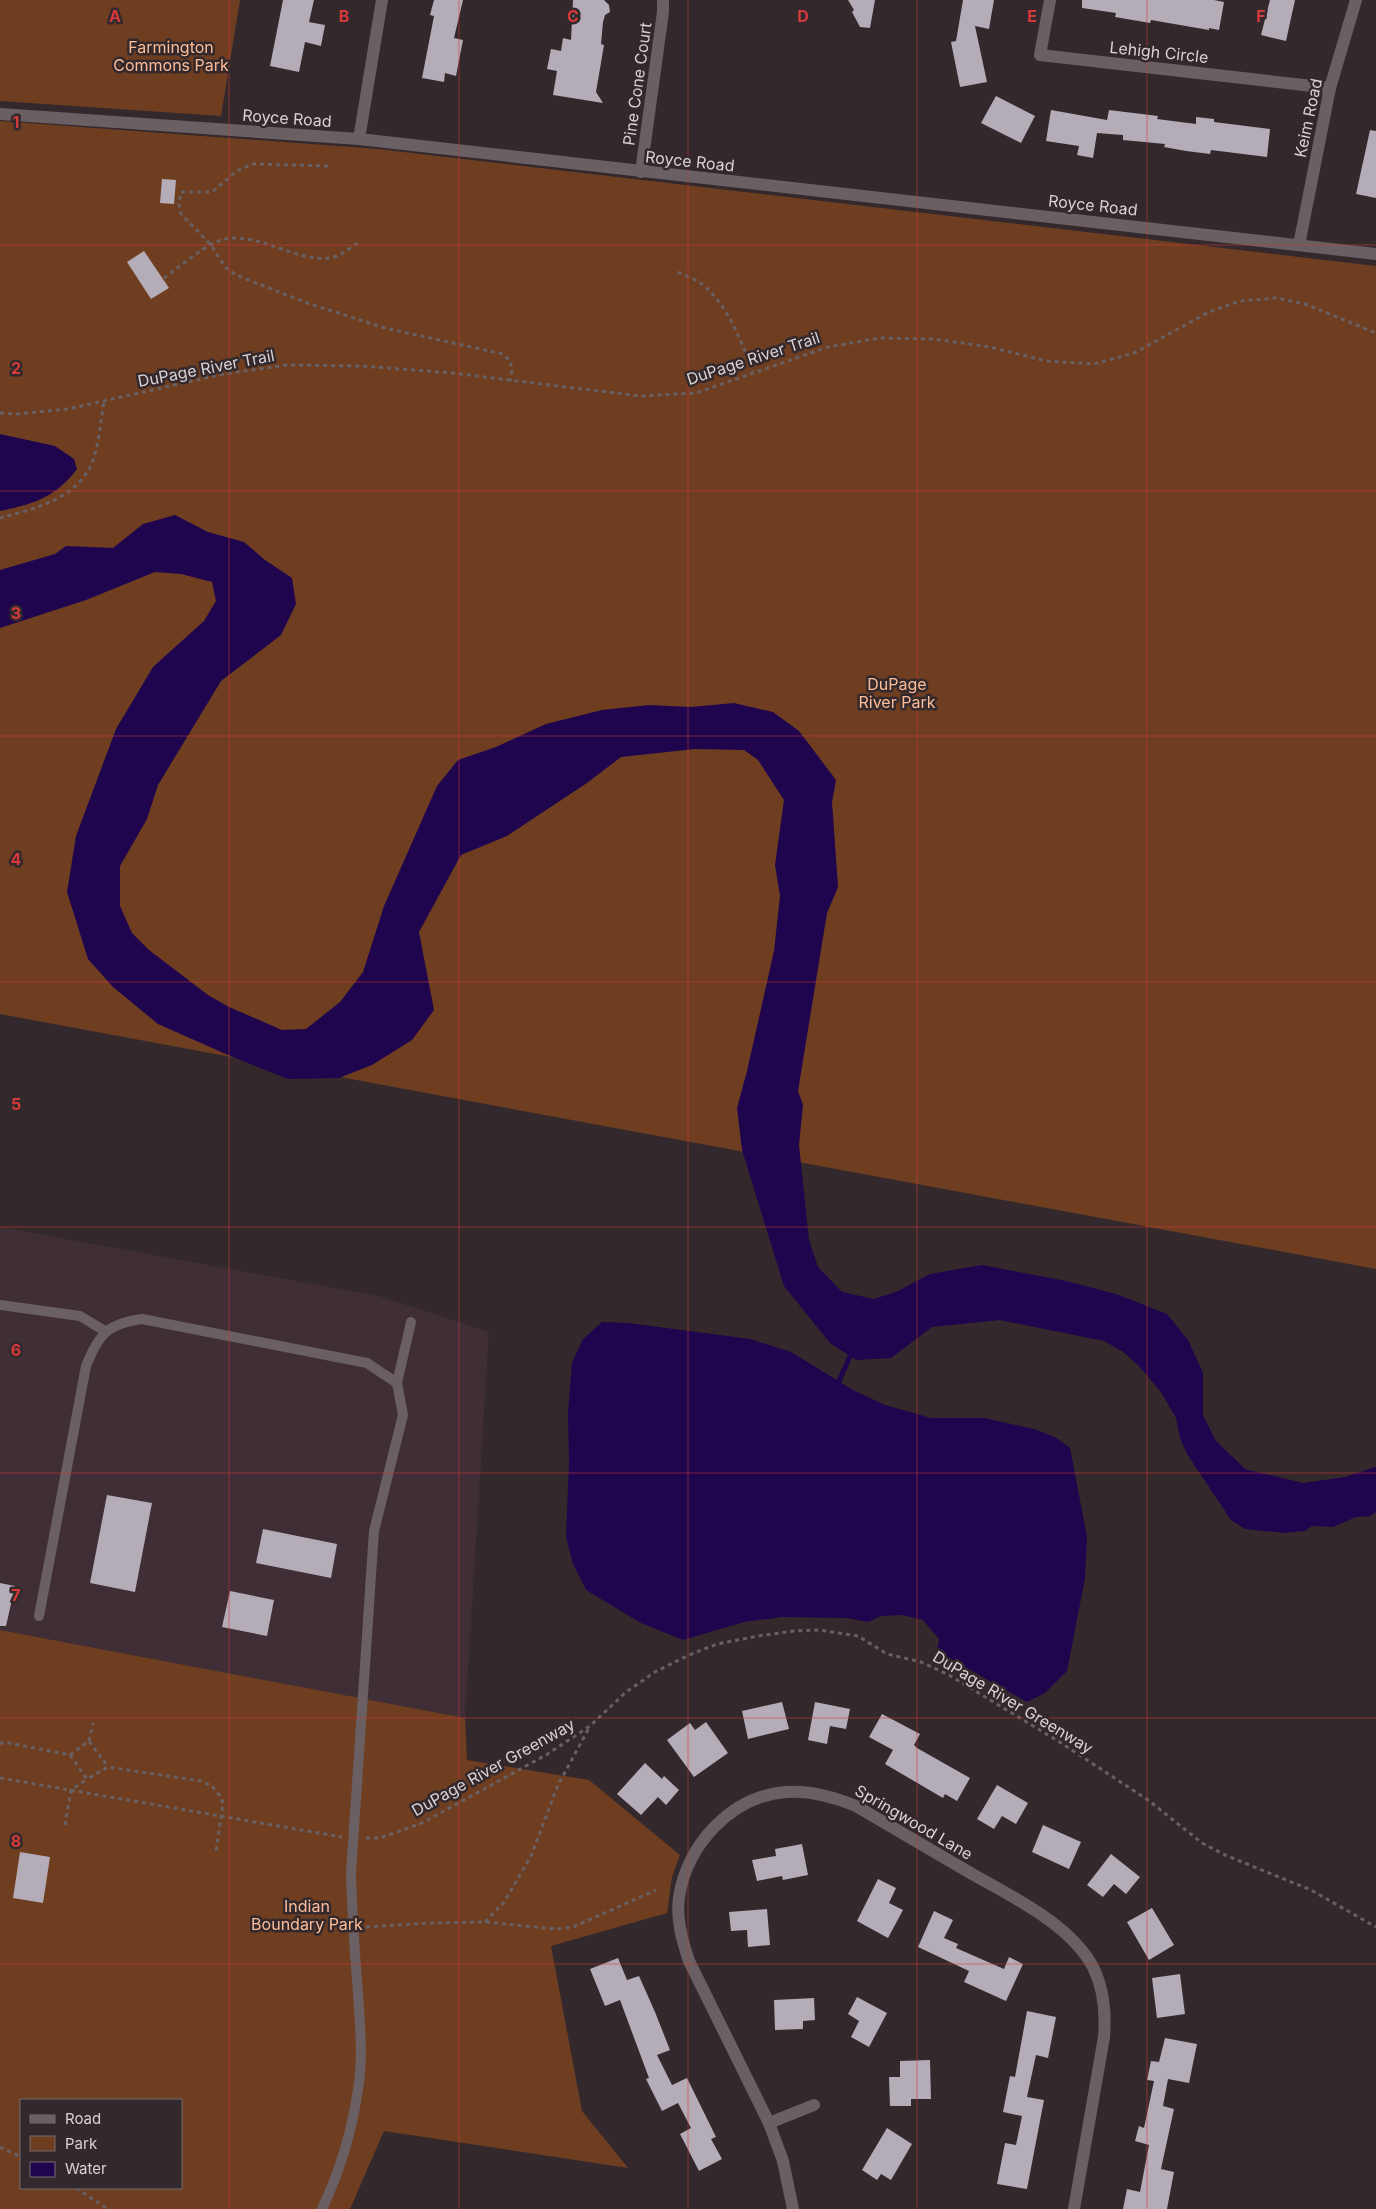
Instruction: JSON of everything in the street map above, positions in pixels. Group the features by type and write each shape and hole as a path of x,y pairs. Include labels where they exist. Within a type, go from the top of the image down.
{"street":[{"path":"359,139 382,0"},
{"name":"Pine Cone Court","path":"641,172 663,12 662,0"},
{"name":"Lehigh Circle","path":"1050,0 1040,56 1330,88"},
{"name":"Keim Road","path":"1299,245 1330,88 1356,0"},
{"name":"Royce Road","path":"0,114 359,139 1376,254"},
{"name":"Springwood Lane","path":"793,2209 783,2161 769,2123 689,1961 681,1937 679,1898 692,1855 702,1840 719,1822 739,1808 760,1798 784,1792 808,1792 835,1797 856,1806 1019,1902 1063,1931 1081,1949 1092,1966 1100,1984 1106,2011 1104,2036 1074,2209"},
{"path":"769,2123 814,2105"}],"lane":[{"path":"0,1305 80,1316 105,1330"},
{"path":"39,1616 86,1366 94,1346 105,1330 122,1322 142,1319 367,1363 397,1383"},
{"path":"322,2209 336,2179 349,2136 359,2088 361,2035 351,1873 374,1531 403,1415 397,1383 411,1322"}],"path":[{"path":"328,166 252,164 237,171 212,192 180,192 182,214 211,245 225,267 236,275 307,303 393,330 503,354 510,359 512,364 510,381"},
{"path":"164,278 218,241 239,238 317,258 338,256 359,242"},
{"path":"678,272 698,281 713,295 728,316 753,372"},
{"name":"DuPage River Trail","path":"0,413 16,414 68,410 223,374 287,365 362,366 452,373 640,396 696,393 828,347 880,338 934,339 990,347 1046,361 1094,364 1134,353 1209,312 1240,301 1278,298 1305,304 1376,333"},
{"path":"0,518 33,510 70,491 90,469 104,401"},
{"name":"DuPage River Greenway","path":"0,1778 354,1838 380,1838 422,1823 546,1755 590,1726 626,1692 655,1672 689,1654 717,1644 794,1630 819,1630 858,1636 887,1654 921,1662 949,1675 1058,1741 1148,1800 1202,1843 1225,1855 1311,1890 1376,1928"},
{"path":"70,1755 89,1741 93,1723"},
{"path":"485,1922 504,1902 531,1856 558,1785 590,1726"},
{"path":"89,1741 108,1767"},
{"path":"0,1744 4,1742 70,1755 87,1779"},
{"path":"65,1825 71,1790 108,1767 208,1783 221,1797 222,1804 216,1851"},
{"path":"353,1929 377,1925 485,1922 555,1930 573,1926 656,1890"},
{"path":"0,2147 20,2157"},
{"path":"78,2189 108,2209"}],"shaded area":[{"path":"0,1227 378,1296 489,1332 465,1718 0,1630"}],"green space":[{"name":"Farmington Commons Park","path":"0,0 240,0 221,116 0,101"},
{"name":"DuPage River Park","path":"0,121 378,149 1376,266 1376,1269 0,1014"},
{"name":"Indian Boundary Park","path":"0,1630 465,1718 467,1760 589,1780 680,1855 672,1877 667,1913 551,1946 582,2111 628,2168 384,2131 350,2209 0,2209"}],"water":[{"path":"0,434 55,446 74,459 77,469 60,487 43,498 23,506 0,511"},
{"path":"175,515 208,532 244,542 265,560 292,578 296,604 281,635 221,681 158,785 147,819 120,866 120,906 132,933 149,950 208,995 229,1007 282,1030 306,1029 340,1002 363,972 384,906 437,786 458,760 496,747 546,724 602,710 649,705 691,707 734,703 773,712 799,731 836,780 832,802 838,887 827,913 798,1091 803,1105 799,1145 809,1240 818,1267 842,1292 874,1299 898,1291 930,1274 982,1265 1066,1281 1116,1294 1167,1314 1188,1340 1203,1373 1203,1415 1216,1441 1245,1469 1303,1483 1345,1477 1376,1467 1376,1512 1370,1516 1356,1517 1333,1527 1312,1526 1305,1531 1284,1533 1245,1529 1231,1520 1187,1454 1180,1438 1176,1418 1161,1392 1138,1365 1122,1351 1104,1341 1000,1320 932,1327 891,1358 856,1360 830,1343 784,1286 742,1150 737,1108 774,951 780,896 775,865 784,800 758,760 744,750 695,749 621,757 587,783 507,836 461,855 419,932 434,1010 412,1040 372,1065 339,1078 288,1079 228,1055 158,1024 113,987 88,959 67,892 76,836 116,729 153,667 204,621 216,601 212,582 181,574 155,572 86,600 0,628 0,570 55,554 66,546 113,548 143,524"},
{"path":"602,1322 628,1323 750,1339 791,1352 853,1390 885,1405 931,1418 984,1418 1034,1429 1055,1437 1070,1448 1087,1537 1085,1578 1067,1671 1045,1693 1027,1702 937,1651 939,1639 923,1620 902,1615 881,1616 868,1622 847,1618 782,1617 744,1622 683,1640 641,1623 586,1590 573,1564 566,1537 569,1464 568,1412 572,1363 583,1339"}],"building":[{"path":"283,0 314,0 309,22 325,25 321,46 305,42 299,72 270,66"},
{"path":"434,0 463,0 454,38 463,40 456,76 445,73 444,82 422,78 434,16 430,15"},
{"path":"573,0 604,0 609,5 610,12 605,15 603,22 601,44 604,45 596,92 603,103 553,95 557,71 547,69 551,49 561,51 563,38 571,40"},
{"path":"848,0 875,0 870,28 860,27"},
{"path":"963,0 994,0 989,29 975,26 987,82 960,87 951,42 956,41"},
{"path":"1082,0 1214,0 1224,2 1219,30 1209,28 1209,30 1151,20 1150,23 1115,17 1116,13 1082,8"},
{"path":"1270,0 1295,0 1286,41 1261,35"},
{"path":"996,96 1035,116 1021,143 981,123"},
{"path":"1051,110 1107,120 1109,110 1158,116 1157,119 1196,124 1196,117 1214,119 1214,122 1270,129 1267,157 1211,150 1210,154 1186,151 1164,147 1165,144 1123,140 1123,135 1097,133 1093,158 1077,155 1079,146 1046,141"},
{"path":"1370,130 1376,131 1376,198 1356,194"},
{"path":"162,179 176,180 174,204 160,203"},
{"path":"144,251 169,288 151,299 127,262"},
{"path":"107,1495 152,1503 135,1592 90,1583"},
{"path":"263,1529 337,1544 331,1578 256,1563"},
{"path":"0,1583 15,1586 6,1626 0,1626"},
{"path":"230,1591 274,1600 267,1636 222,1627"},
{"path":"782,1702 789,1729 748,1739 742,1711"},
{"path":"815,1702 850,1709 846,1729 830,1726 827,1744 808,1740"},
{"path":"882,1714 920,1734 914,1745 917,1748 970,1778 957,1801 945,1794 943,1798 885,1764 893,1750 869,1737"},
{"path":"706,1722 728,1753 694,1777 667,1740 690,1723 695,1730"},
{"path":"645,1763 662,1779 664,1776 679,1790 666,1805 658,1797 641,1815 617,1794"},
{"path":"997,1785 1028,1803 1016,1824 1002,1816 994,1829 977,1819"},
{"path":"1043,1825 1081,1842 1069,1869 1032,1852"},
{"path":"802,1844 808,1875 783,1880 782,1876 757,1881 752,1860 776,1856 775,1849"},
{"path":"20,1852 50,1857 43,1903 13,1898"},
{"path":"1111,1854 1140,1877 1126,1894 1114,1884 1103,1897 1087,1885"},
{"path":"878,1879 896,1888 889,1903 903,1910 888,1938 857,1921"},
{"path":"1152,1908 1174,1945 1149,1960 1127,1922"},
{"path":"767,1909 770,1945 748,1947 747,1930 731,1931 729,1912"},
{"path":"934,1911 953,1920 944,1938 958,1944 956,1948 1004,1969 1009,1957 1023,1964 1006,2001 964,1982 969,1971 918,1947"},
{"path":"618,1958 627,1980 639,1976 655,2012 670,2050 657,2055 672,2085 687,2078 716,2137 711,2139 722,2159 699,2171 680,2134 691,2128 678,2103 662,2111 646,2079 649,2078 620,2000 605,2006 590,1969"},
{"path":"1180,1974 1185,2014 1157,2018 1152,1978"},
{"path":"857,1997 887,2013 869,2047 851,2037 859,2021 848,2014"},
{"path":"814,1998 815,2020 803,2021 803,2029 775,2030 774,2000"},
{"path":"1027,2011 1056,2017 1048,2058 1036,2055 1027,2097 1044,2100 1027,2189 997,2184 1005,2143 1016,2145 1022,2116 1003,2112 1010,2076 1015,2077"},
{"path":"1165,2038 1197,2044 1189,2083 1168,2079 1163,2106 1174,2109 1161,2169 1174,2172 1167,2209 1123,2209 1127,2189 1140,2192 1149,2145 1135,2141 1139,2126 1144,2128 1154,2081 1147,2080 1151,2061 1159,2062"},
{"path":"930,2060 931,2099 911,2099 911,2106 890,2106 889,2077 900,2077 900,2061"},
{"path":"887,2128 912,2144 891,2180 881,2174 877,2180 862,2170"}],"waterway":[{"path":"839,1381 852,1352"}]}
